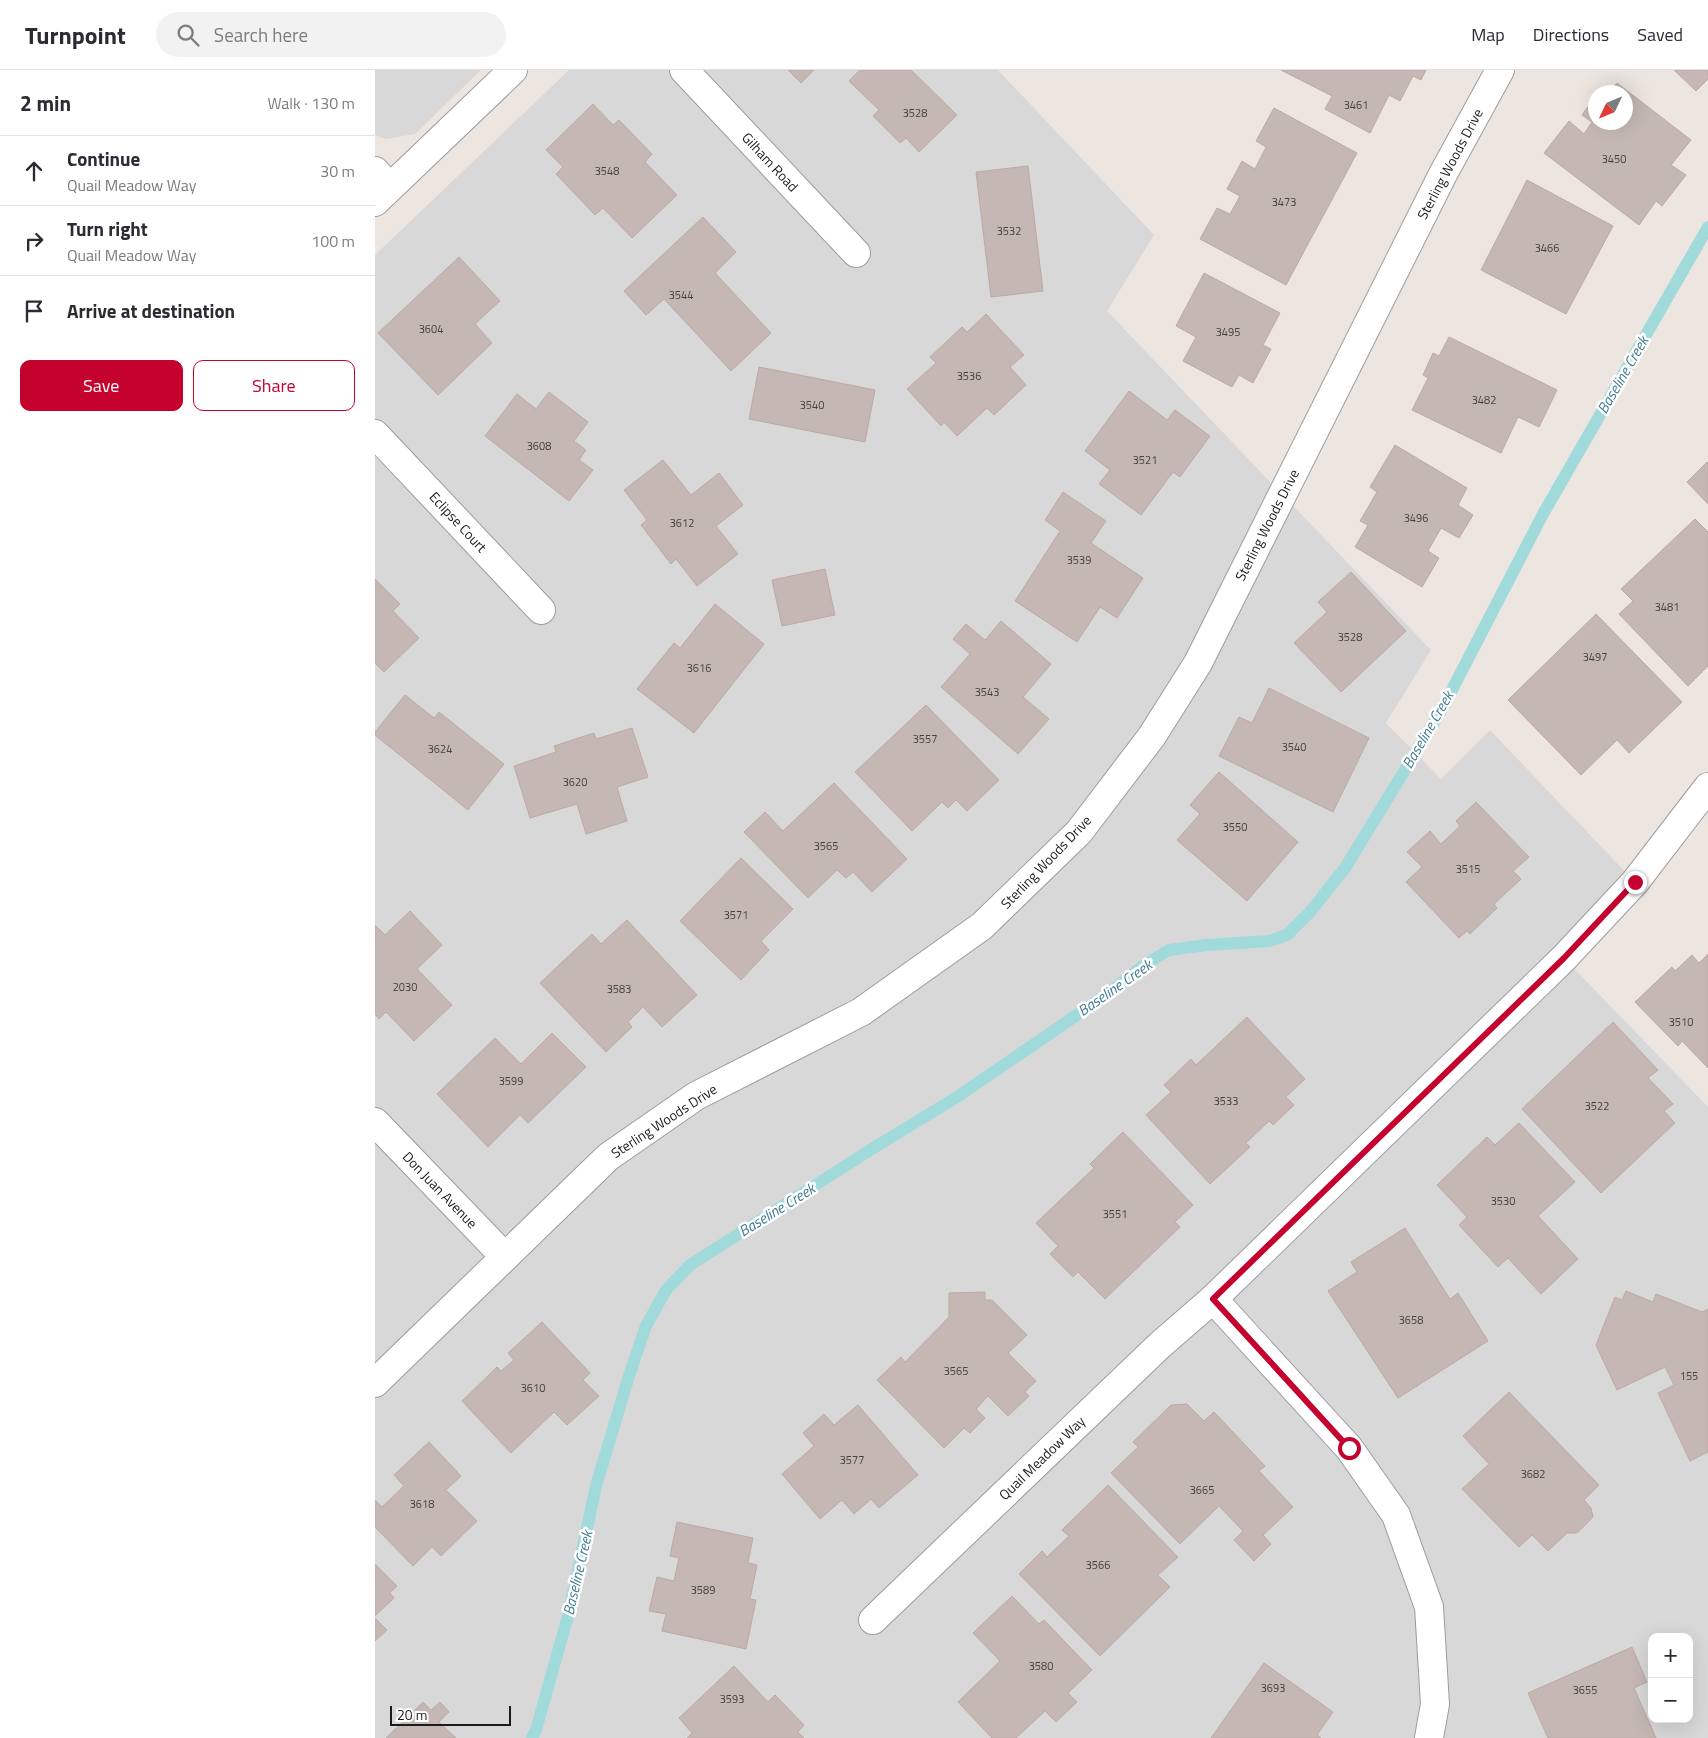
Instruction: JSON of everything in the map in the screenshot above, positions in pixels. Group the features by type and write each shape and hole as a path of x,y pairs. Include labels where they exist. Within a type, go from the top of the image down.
{"street":[{"path":"380,187 513,70"},
{"name":"Gilham Road","path":"684,70 857,253"},
{"name":"Sterling Woods Drive","path":"375,1384 609,1157 697,1096 861,1012 982,926 1079,832 1152,736 1197,663 1443,174 1500,70"},
{"name":"Eclipse Court","path":"375,434 541,610"},
{"name":"Quail Meadow Way","path":"873,1620 1160,1345 1213,1299 1564,958 1635,882 1708,787"},
{"name":"Don Juan Avenue","path":"375,1122 505,1257"},
{"path":"1213,1299 1349,1448 1396,1515 1429,1607 1435,1704 1429,1738"}],"shaded area":[{"path":"375,70 481,70 415,134 386,139 375,135"},
{"path":"569,70 998,70 1154,235 1107,311 1431,650 1386,723 1441,779 1490,730 1635,882 1564,958 1708,1107 1708,1738 375,1738 375,255"}],"building":[{"path":"788,70 814,70 801,83"},
{"path":"860,70 911,70 957,115 919,152 906,138 900,143 873,116 879,110 849,81"},
{"path":"1281,70 1426,70 1421,80 1413,76 1400,101 1389,95 1370,133 1325,109 1332,96"},
{"path":"1674,70 1708,70 1708,79 1696,91"},
{"path":"1633,95 1691,140 1671,165 1686,175 1662,206 1656,201 1639,225 1544,153 1569,121 1584,134 1588,128 1588,130 1633,130"},
{"path":"593,104 613,125 619,120 652,154 645,162 677,195 632,238 603,208 595,215 556,174 563,167 546,150"},
{"path":"1588,107 1588,119 1582,115"},
{"path":"1274,108 1357,153 1286,285 1200,239 1217,208 1230,214 1240,196 1227,189 1242,161 1255,169 1266,147 1256,141"},
{"path":"1028,166 1043,291 991,297 976,172"},
{"path":"1527,180 1613,226 1566,314 1481,270"},
{"path":"703,217 736,252 715,273 771,333 731,371 664,299 646,315 624,291"},
{"path":"459,257 500,301 475,324 492,343 438,395 378,333"},
{"path":"1204,273 1280,313 1263,345 1271,349 1253,383 1239,375 1232,387 1183,361 1196,337 1176,326"},
{"path":"986,314 1024,355 1010,367 1026,385 994,415 987,408 957,436 944,422 941,426 907,389 936,363 930,357 962,327 967,332"},
{"path":"1449,337 1557,390 1539,427 1518,417 1501,453 1412,410 1428,378 1423,375 1433,353 1439,356"},
{"path":"759,367 875,390 865,442 749,419"},
{"path":"1129,391 1167,420 1175,410 1210,436 1180,477 1173,472 1141,515 1099,484 1110,470 1085,451"},
{"path":"549,392 588,422 574,441 586,450 579,460 593,470 569,501 485,436 517,394 536,409"},
{"path":"1395,445 1467,488 1458,505 1473,515 1459,538 1441,528 1428,551 1439,558 1422,587 1355,547 1368,525 1360,521 1377,492 1370,487"},
{"path":"663,460 691,495 719,473 743,505 716,526 738,554 697,586 676,559 671,564 641,525 647,520 624,490"},
{"path":"1708,463 1708,504 1687,482"},
{"path":"1063,492 1106,521 1091,543 1143,578 1117,618 1100,607 1077,642 1015,601 1060,531 1045,520"},
{"path":"1695,519 1708,532 1708,666 1688,686 1619,614 1633,601 1621,589"},
{"path":"825,569 835,615 782,626 772,580"},
{"path":"1351,572 1406,631 1341,692 1294,643 1327,612 1318,602"},
{"path":"375,579 400,604 393,611 419,638 384,672 375,663"},
{"path":"715,604 764,644 694,733 637,689 674,643 680,648"},
{"path":"1596,614 1682,702 1629,753 1617,740 1581,775 1508,700"},
{"path":"1001,621 1051,664 1023,697 1049,719 1018,754 941,687 970,654 953,639 966,624 985,640"},
{"path":"1269,688 1369,738 1333,812 1219,756 1239,717 1252,723"},
{"path":"405,695 434,718 439,712 504,764 468,810 375,735 375,732"},
{"path":"926,705 999,780 967,811 956,800 948,808 942,802 912,831 855,772"},
{"path":"632,728 648,777 617,787 627,821 586,834 577,804 530,818 514,766 556,752 554,746 594,733 596,739"},
{"path":"1219,772 1298,842 1247,901 1177,840 1200,814 1190,805"},
{"path":"834,783 907,859 872,892 853,872 846,878 837,870 808,898 744,832 765,812 783,831"},
{"path":"1476,802 1529,857 1513,871 1521,879 1494,904 1497,908 1470,934 1467,931 1459,938 1406,882 1422,867 1407,852 1430,831 1441,844 1460,826 1456,821"},
{"path":"741,858 793,909 761,941 769,950 741,980 680,921"},
{"path":"410,911 442,945 417,969 452,1005 414,1041 386,1012 379,1019 375,1014 375,925 385,935"},
{"path":"627,920 697,995 662,1027 643,1007 628,1022 632,1027 606,1052 540,983 592,934 601,944"},
{"path":"1708,954 1708,1068 1682,1041 1678,1046 1635,1002 1672,967 1675,971 1692,955 1699,963"},
{"path":"1247,1017 1305,1079 1286,1097 1294,1105 1273,1125 1269,1121 1246,1143 1250,1147 1210,1184 1146,1115 1171,1092 1164,1085 1191,1059 1196,1065"},
{"path":"1613,1022 1658,1070 1648,1078 1673,1104 1664,1111 1675,1123 1601,1193 1522,1109"},
{"path":"552,1033 586,1067 528,1123 520,1115 488,1147 437,1094 495,1038 521,1064"},
{"path":"1519,1123 1575,1182 1538,1216 1578,1259 1541,1294 1508,1258 1498,1267 1459,1225 1467,1217 1437,1185 1487,1137 1495,1145"},
{"path":"1123,1132 1193,1205 1175,1222 1180,1227 1105,1299 1078,1272 1073,1277 1050,1254 1058,1246 1036,1223 1094,1168 1090,1164"},
{"path":"1405,1228 1450,1299 1458,1293 1488,1341 1398,1398 1328,1291 1357,1272 1351,1262"},
{"path":"1626,1291 1653,1302 1656,1294 1702,1312 1708,1309 1708,1452 1690,1461 1658,1393 1674,1385 1665,1367 1617,1390 1596,1345 1615,1297 1622,1300"},
{"path":"985,1292 985,1300 992,1300 1027,1335 1008,1353 1036,1381 1025,1392 1029,1396 1008,1416 988,1396 976,1409 985,1418 970,1433 964,1428 944,1448 877,1380 901,1357 905,1362 949,1317 949,1293"},
{"path":"542,1322 590,1373 583,1380 599,1396 567,1425 554,1412 511,1453 462,1401 497,1367 501,1371 514,1360 508,1353"},
{"path":"1509,1392 1599,1485 1584,1500 1591,1508 1593,1517 1577,1533 1567,1533 1548,1551 1532,1535 1519,1547 1462,1489 1489,1464 1463,1436"},
{"path":"1187,1404 1204,1421 1214,1412 1265,1466 1259,1471 1293,1507 1263,1535 1271,1544 1254,1561 1234,1540 1243,1531 1219,1506 1180,1544 1111,1473 1138,1447 1133,1442 1171,1405"},
{"path":"858,1405 918,1475 879,1508 871,1499 854,1514 842,1500 820,1519 782,1474 814,1446 803,1433 824,1414 834,1425"},
{"path":"429,1442 461,1476 446,1490 477,1521 441,1556 432,1547 413,1566 375,1527 375,1500 382,1507 404,1486 394,1475"},
{"path":"1108,1485 1178,1557 1158,1575 1170,1587 1100,1656 1019,1574 1042,1551 1047,1557 1069,1536 1062,1530"},
{"path":"677,1522 753,1538 748,1563 757,1565 750,1599 756,1600 746,1649 662,1631 666,1614 649,1611 657,1577 674,1581 679,1558 670,1556"},
{"path":"375,1564 397,1586 390,1593 394,1598 375,1616"},
{"path":"1012,1596 1039,1624 1044,1620 1092,1670 1068,1693 1077,1702 1056,1722 1045,1711 1016,1738 992,1738 958,1702 1000,1661 973,1633"},
{"path":"375,1618 387,1630 375,1641"},
{"path":"1632,1647 1647,1682 1634,1688 1656,1738 1548,1738 1528,1693"},
{"path":"1264,1663 1333,1712 1317,1735 1321,1738 1211,1738"},
{"path":"734,1666 768,1702 775,1695 804,1725 798,1732 804,1738 687,1738 692,1733 679,1718"},
{"path":"423,1702 431,1710 440,1702 449,1712 439,1722 456,1738 386,1738"}],"waterway":[{"name":"Baseline Creek","path":"532,1738 536,1730 568,1616 596,1486 646,1326 666,1290 690,1265 957,1097 1106,995 1143,966 1169,950 1207,945 1269,941 1287,935 1310,912 1345,868 1441,711 1543,514 1708,227"}],"route":[{"path":"1349,1448 1213,1299 1564,958 1635,882"}]}
